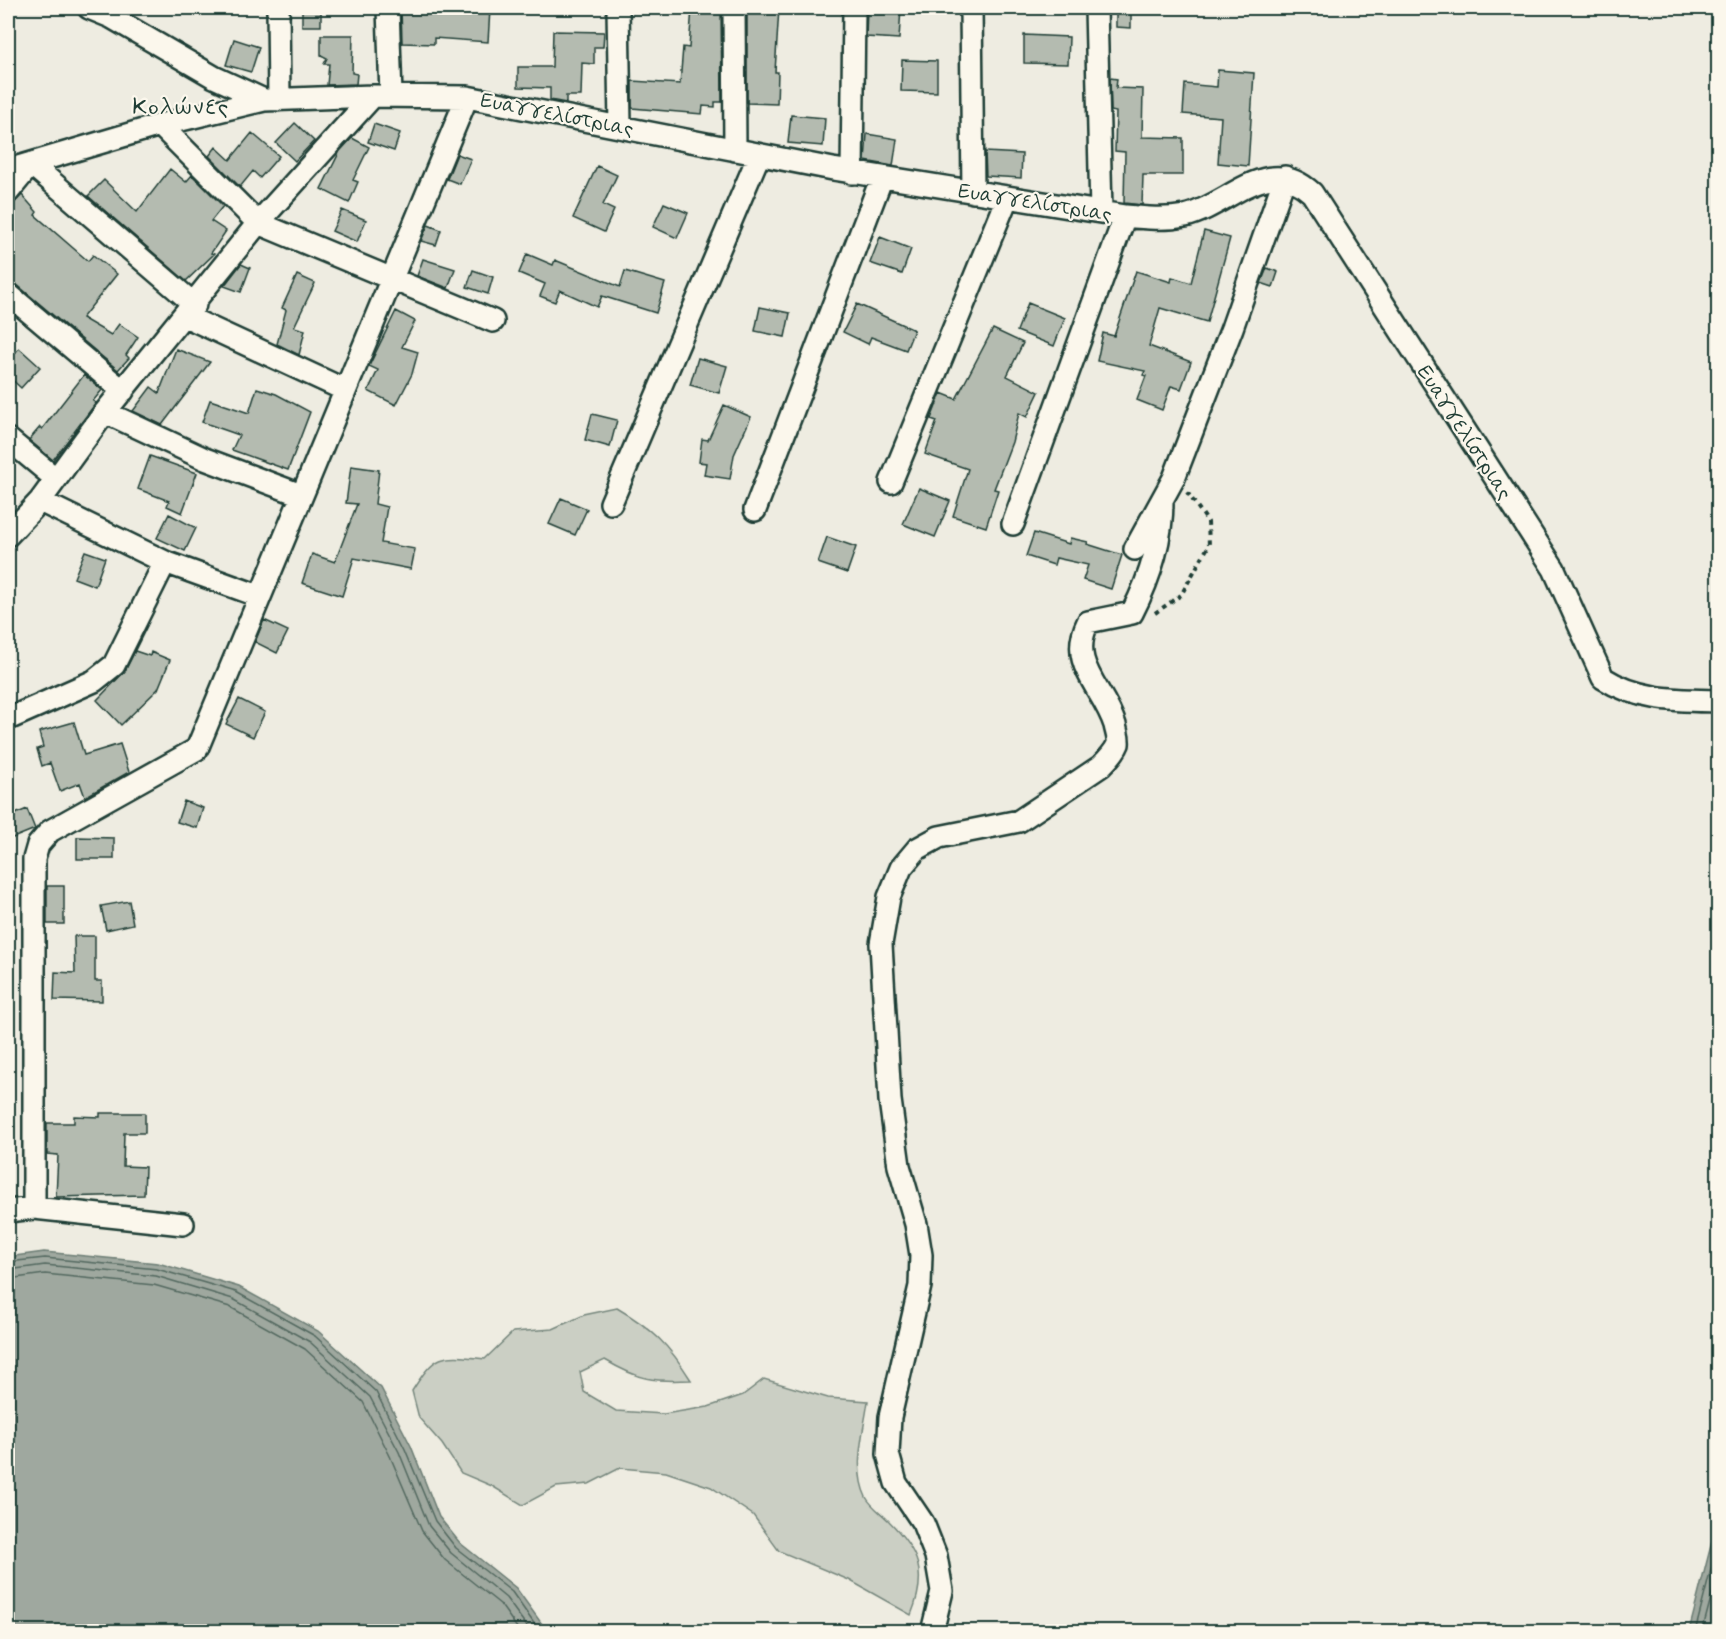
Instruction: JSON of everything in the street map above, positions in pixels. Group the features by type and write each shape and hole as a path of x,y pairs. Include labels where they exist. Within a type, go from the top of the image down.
{"street":[{"name":"Ευαγγελίστριας","path":"89,8 111,17 214,76 271,100 382,96 467,97 852,173 1125,216 1159,219 1185,216 1208,208 1260,179 1285,177 1301,183 1312,193 1554,569 1603,678 1619,688 1644,697 1719,701"},
{"path":"8,170 160,125 271,100 278,8"},
{"path":"8,535 40,501 105,412 190,310 258,223 382,96 388,8"},
{"path":"618,8 620,126"},
{"path":"734,8 735,150"},
{"path":"852,173 854,8"},
{"path":"971,8 973,192"},
{"path":"1096,8 1101,212"},
{"path":"34,1208 34,859 38,845 50,831 196,749 467,97"},
{"path":"160,125 258,223 392,281 493,321"},
{"path":"611,503 759,155"},
{"path":"31,164 190,310 345,390"},
{"path":"8,192 31,164"},
{"path":"755,510 882,177"},
{"path":"1135,549 1174,478 1232,328 1285,177"},
{"path":"891,482 1007,198"},
{"path":"1012,524 1125,216"},
{"path":"8,294 123,392"},
{"path":"105,412 205,459 301,495"},
{"path":"8,439 56,479"},
{"path":"40,501 165,562 259,596"},
{"path":"932,1632 942,1591 936,1556 923,1523 896,1484 888,1454 890,1417 920,1286 921,1255 916,1224 899,1166 890,1100 881,944 889,897 901,868 916,849 939,837 964,830 1001,826 1019,820 1101,766 1111,755 1118,743 1118,734 1110,709 1094,686 1080,654 1080,638 1088,622 1132,613 1151,568 1162,520 1162,501"},
{"path":"8,719 94,681 114,665 165,562"},
{"path":"8,1211 34,1208 183,1224"}],"path":[{"path":"1124,616 1147,618 1181,595 1209,545 1208,522 1174,478"}],"shaded area":[{"path":"617,1308 641,1323 659,1339 691,1380 666,1381 637,1376 605,1360 580,1372 584,1392 616,1411 664,1414 708,1407 743,1395 764,1379 828,1398 868,1401 859,1462 862,1486 870,1503 899,1531 918,1563 919,1587 911,1615 849,1580 779,1551 753,1515 711,1487 666,1472 620,1468 589,1484 556,1487 523,1505 492,1486 461,1473 442,1444 419,1418 412,1391 427,1369 448,1357 485,1359 513,1332 553,1329 584,1315"}],"water":[{"path":"44,1252 158,1263 239,1287 318,1331 381,1388 411,1446 439,1517 460,1543 516,1588 547,1631 8,1631 8,1257"},
{"path":"1718,1518 1718,1631 1689,1631"}],"building":[{"path":"302,8 321,8 321,26 302,26"},
{"path":"401,8 490,9 488,42 434,38 434,44 402,43"},
{"path":"692,8 721,8 722,102 715,102 715,107 703,106 702,114 632,108 632,81 680,84 683,47 689,48"},
{"path":"747,8 779,8 775,72 778,72 777,104 747,103"},
{"path":"867,8 901,8 899,39 866,37"},
{"path":"1116,8 1131,9 1131,28 1116,27"},
{"path":"553,31 604,32 603,47 594,47 594,64 582,63 581,96 566,96 566,103 550,100 550,88 518,87 518,67 552,67"},
{"path":"321,35 353,35 352,73 357,74 356,84 327,85 329,64 324,64 327,58 321,55"},
{"path":"1024,35 1069,37 1068,64 1024,63"},
{"path":"234,39 259,47 251,72 226,65"},
{"path":"902,60 937,61 937,92 901,91"},
{"path":"1218,70 1254,73 1248,166 1218,163 1221,117 1183,114 1185,84 1217,87"},
{"path":"1110,78 1117,79 1116,88 1143,89 1142,137 1183,138 1183,175 1143,175 1142,205 1124,203 1125,152 1115,151 1116,112 1111,111"},
{"path":"791,115 825,118 823,146 788,143"},
{"path":"295,123 314,141 295,161 276,143"},
{"path":"374,124 400,133 394,151 368,142"},
{"path":"252,133 279,156 260,178 253,171 240,187 209,156 216,147 230,160"},
{"path":"867,134 897,139 893,166 865,161"},
{"path":"352,138 369,147 353,180 358,182 349,203 321,189 340,151"},
{"path":"985,152 1022,154 1021,178 986,176"},
{"path":"457,154 471,159 460,184 447,179"},
{"path":"597,166 617,175 603,205 614,210 604,232 573,218"},
{"path":"170,169 186,182 192,175 223,206 211,221 226,231 211,253 214,254 186,281 88,196 104,180 137,212"},
{"path":"22,195 37,212 35,215 88,261 93,255 117,274 82,318 111,335 119,324 138,337 126,355 129,358 118,370 16,284 8,282 8,204 13,204"},
{"path":"664,203 688,213 677,238 653,227"},
{"path":"342,210 366,220 357,242 332,231"},
{"path":"428,225 441,230 436,245 421,241"},
{"path":"1204,231 1230,238 1207,322 1160,308 1149,346 1191,362 1181,389 1171,386 1162,410 1137,400 1146,376 1143,375 1145,371 1097,361 1103,333 1114,336 1136,271 1171,282 1172,277 1191,283"},
{"path":"880,237 911,249 902,274 870,263"},
{"path":"527,254 553,265 555,260 620,287 625,271 665,283 656,313 602,296 597,307 560,290 555,302 540,296 545,284 519,273"},
{"path":"423,259 455,269 448,288 417,276"},
{"path":"241,264 250,268 241,292 224,286"},
{"path":"1267,268 1278,272 1273,287 1261,283"},
{"path":"473,270 493,277 488,294 467,287"},
{"path":"297,275 315,283 294,327 305,330 299,355 277,344 286,310 282,308"},
{"path":"1028,303 1065,318 1054,346 1017,331"},
{"path":"857,304 914,330 906,350 871,337 868,344 843,332"},
{"path":"760,307 790,313 785,337 755,331"},
{"path":"396,311 415,321 402,347 418,352 412,374 396,405 368,391 378,370 369,366"},
{"path":"993,329 1023,343 1007,376 1039,392 1027,417 1019,413 1012,442 994,489 998,490 986,527 953,516 968,469 925,454 937,421 931,419 941,393 956,399"},
{"path":"19,348 40,367 21,388 8,376 8,362"},
{"path":"176,349 210,362 162,425 133,411 151,387 159,393"},
{"path":"698,358 727,366 719,393 690,385"},
{"path":"84,375 102,390 93,401 96,403 53,460 29,440 40,427 42,429"},
{"path":"257,388 276,394 310,412 288,470 232,450 239,435 202,422 210,400 249,413"},
{"path":"724,405 751,417 734,455 730,479 704,475 706,463 699,462 702,439 708,440"},
{"path":"592,414 617,420 610,447 585,440"},
{"path":"150,456 197,473 182,513 167,506 169,501 138,489"},
{"path":"351,466 379,470 375,504 387,507 381,543 415,549 411,569 354,558 342,596 302,583 312,554 335,562 357,504 346,503"},
{"path":"919,488 950,501 935,537 903,524"},
{"path":"561,498 587,509 575,535 549,524"},
{"path":"169,514 196,528 185,551 157,538"},
{"path":"1034,533 1069,544 1070,538 1088,542 1087,544 1122,555 1111,589 1083,580 1088,565 1056,558 1054,565 1026,556"},
{"path":"827,537 856,547 847,573 818,563"},
{"path":"85,551 105,558 95,586 74,578"},
{"path":"264,620 288,631 277,653 255,642"},
{"path":"135,651 150,656 151,652 170,660 158,689 121,725 97,700 125,671"},
{"path":"239,699 265,712 253,737 226,724"},
{"path":"74,722 84,755 120,744 129,772 85,797 80,783 60,791 50,763 42,766 37,749 43,747 39,732"},
{"path":"184,801 203,808 197,828 177,822"},
{"path":"27,809 35,829 8,840 8,817"},
{"path":"77,837 114,838 114,859 77,859"},
{"path":"47,886 64,886 64,924 47,924"},
{"path":"129,901 133,924 106,930 101,906"},
{"path":"74,936 95,936 95,981 102,981 102,1001 54,1000 55,972 75,973"},
{"path":"100,1113 145,1113 145,1133 124,1133 123,1166 145,1167 144,1195 56,1197 58,1155 47,1154 47,1123 74,1123 74,1116 100,1117"}],"district":[{"name":"Κολώνες","path":"181,106"}]}
